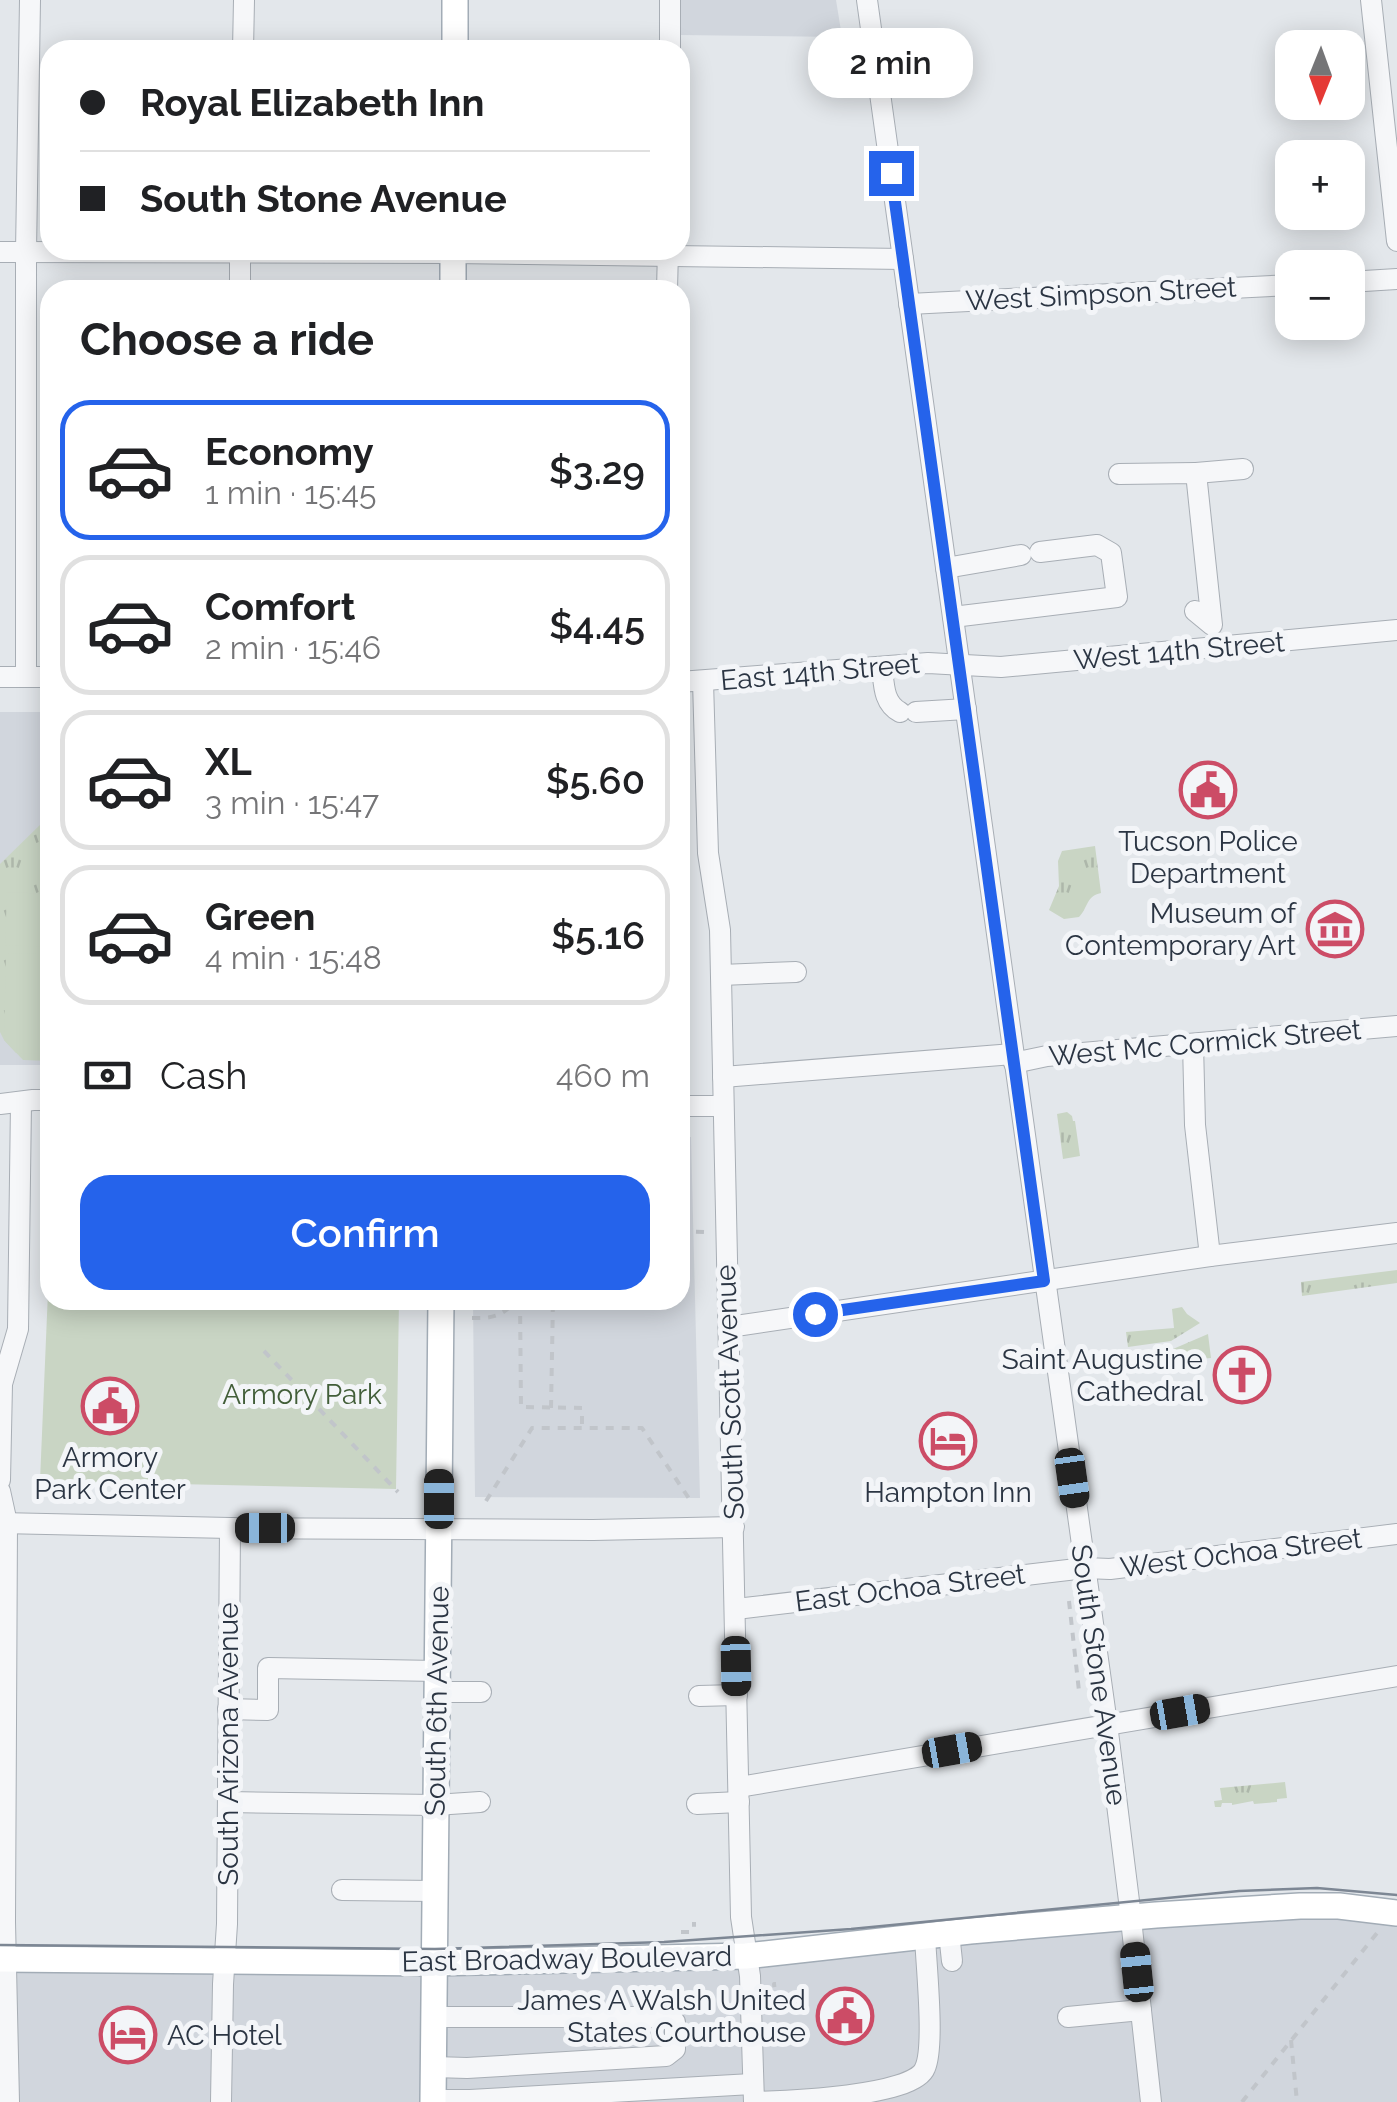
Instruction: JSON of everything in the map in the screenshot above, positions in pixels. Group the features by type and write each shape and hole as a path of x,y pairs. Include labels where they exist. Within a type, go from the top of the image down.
{"main road":[{"path":"455,0 455,40"},
{"name":"South 6th Avenue","path":"433,2101 441,1310"},
{"name":"East Broadway Boulevard","path":"3,1959 433,1963 746,1956 1131,1916 1300,1906 1338,1906 1390,1920"}],"street":[{"path":"26,677 30,0"},
{"path":"244,0 244,40"},
{"path":"670,0 670,40"},
{"name":"South Stone Avenue","path":"867,0 1107,1724 1151,2102"},
{"path":"1372,0 1397,242"},
{"path":"0,252 40,252"},
{"path":"690,254 903,259"},
{"path":"1365,281 1397,279"},
{"name":"West Simpson Street","path":"909,304 1275,285"},
{"path":"1119,474 1243,469"},
{"path":"1196,473 1212,625 1196,611"},
{"path":"946,568 1097,546 1111,554 1116,597 953,617"},
{"name":"West 14th Street","path":"960,665 1000,668 1397,630"},
{"name":"East 14th Street","path":"690,682 928,662 960,665"},
{"path":"882,666 890,706 908,712 966,709"},
{"path":"0,676 40,677"},
{"name":"South Scott Avenue","path":"703,682 708,853 719,922 721,975 741,1917 750,1976 753,2093"},
{"path":"721,975 796,972"},
{"name":"West Mc Cormick Street","path":"723,1077 1048,1056 1397,1026"},
{"path":"1193,1044 1195,1125 1210,1256"},
{"path":"0,1480 2,1384 18,1329 10,1103 40,1101"},
{"path":"690,1106 724,1106"},
{"path":"729,1327 1210,1256 1397,1233"},
{"path":"0,1491 3,1959 9,2102"},
{"path":"3,1523 593,1530 734,1527"},
{"name":"South Arizona Avenue","path":"221,2102 230,1528"},
{"name":"West Ochoa Street","path":"1085,1568 1110,1569 1397,1534"},
{"name":"East Ochoa Street","path":"736,1609 1085,1568"},
{"path":"228,1710 268,1710 268,1668 437,1681 482,1692"},
{"path":"697,1804 1107,1724 1397,1676"},
{"path":"698,1696 737,1695"},
{"path":"228,1802 480,1802"},
{"path":"342,1890 435,1892"},
{"path":"937,1934 952,1961"},
{"path":"433,2101 862,2093 899,2087 914,2081 927,2065 937,1934"},
{"path":"1068,2017 1141,2010"},
{"path":"434,2017 670,2017 675,2022 676,2050 666,2056 434,2067"}],"path":[{"path":"690,1232 705,1232"},
{"path":"472,1318 491,1318 506,1310"},
{"path":"520,1310 521,1407 582,1408 582,1428"},
{"path":"551,1408 553,1310"},
{"path":"264,1351 398,1492"},
{"path":"486,1501 532,1428 642,1428 692,1503"},
{"path":"1242,2102 1390,1920"},
{"path":"681,1932 690,1932 694,1922"},
{"path":"771,1998 776,1998 776,1984"},
{"path":"1291,2040 1297,2102"}],"shaded area":[{"path":"680,0 836,0 842,37 679,35"},
{"path":"0,712 40,712 40,1065 0,1065"},
{"path":"691,1137 700,1498 475,1497 473,1310 690,1310"},
{"path":"1397,1905 1397,2102 0,2102 0,1956 662,1957"}],"green space":[{"path":"40,825 40,1061 23,1060 0,1032 0,864"},
{"path":"1095,846 1101,893 1090,900 1079,917 1064,919 1049,910 1059,886 1058,861 1062,851"},
{"path":"7,892 40,894 40,947 5,945"},
{"path":"6,953 40,954 40,1054 16,1053 4,1040"},
{"path":"1067,1112 1075,1121 1080,1156 1063,1159 1057,1114"},
{"path":"1397,1270 1397,1283 1302,1296 1301,1282"},
{"path":"1182,1307 1200,1323 1171,1341 1128,1347 1126,1332 1174,1328 1172,1309"},
{"name":"Armory Park","path":"47,1310 399,1310 396,1489 40,1481"},
{"path":"1208,1334 1211,1358 1200,1359 1198,1351 1164,1356 1164,1364 1155,1365 1153,1352 1173,1349"},
{"path":"1285,1782 1287,1798 1277,1802 1222,1803 1215,1807 1214,1801 1222,1800 1220,1788"}],"tram line":[{"path":"0,1945 435,1949 664,1942 851,1929 1239,1891 1317,1888 1397,1895"}],"place":[{"name":"Tucson Police Department","path":"1208,790"},
{"name":"Museum of Contemporary Art","path":"1335,929"},
{"name":"Saint Augustine Cathedral","path":"1242,1375"},
{"name":"Armory Park Center","path":"110,1406"},
{"name":"Hampton Inn","path":"948,1441"},
{"name":"James A Walsh United States Courthouse","path":"845,2016"},
{"name":"AC Hotel","path":"128,2035"}],"route":[{"path":"815,1314 1044,1281 891,173"}]}
